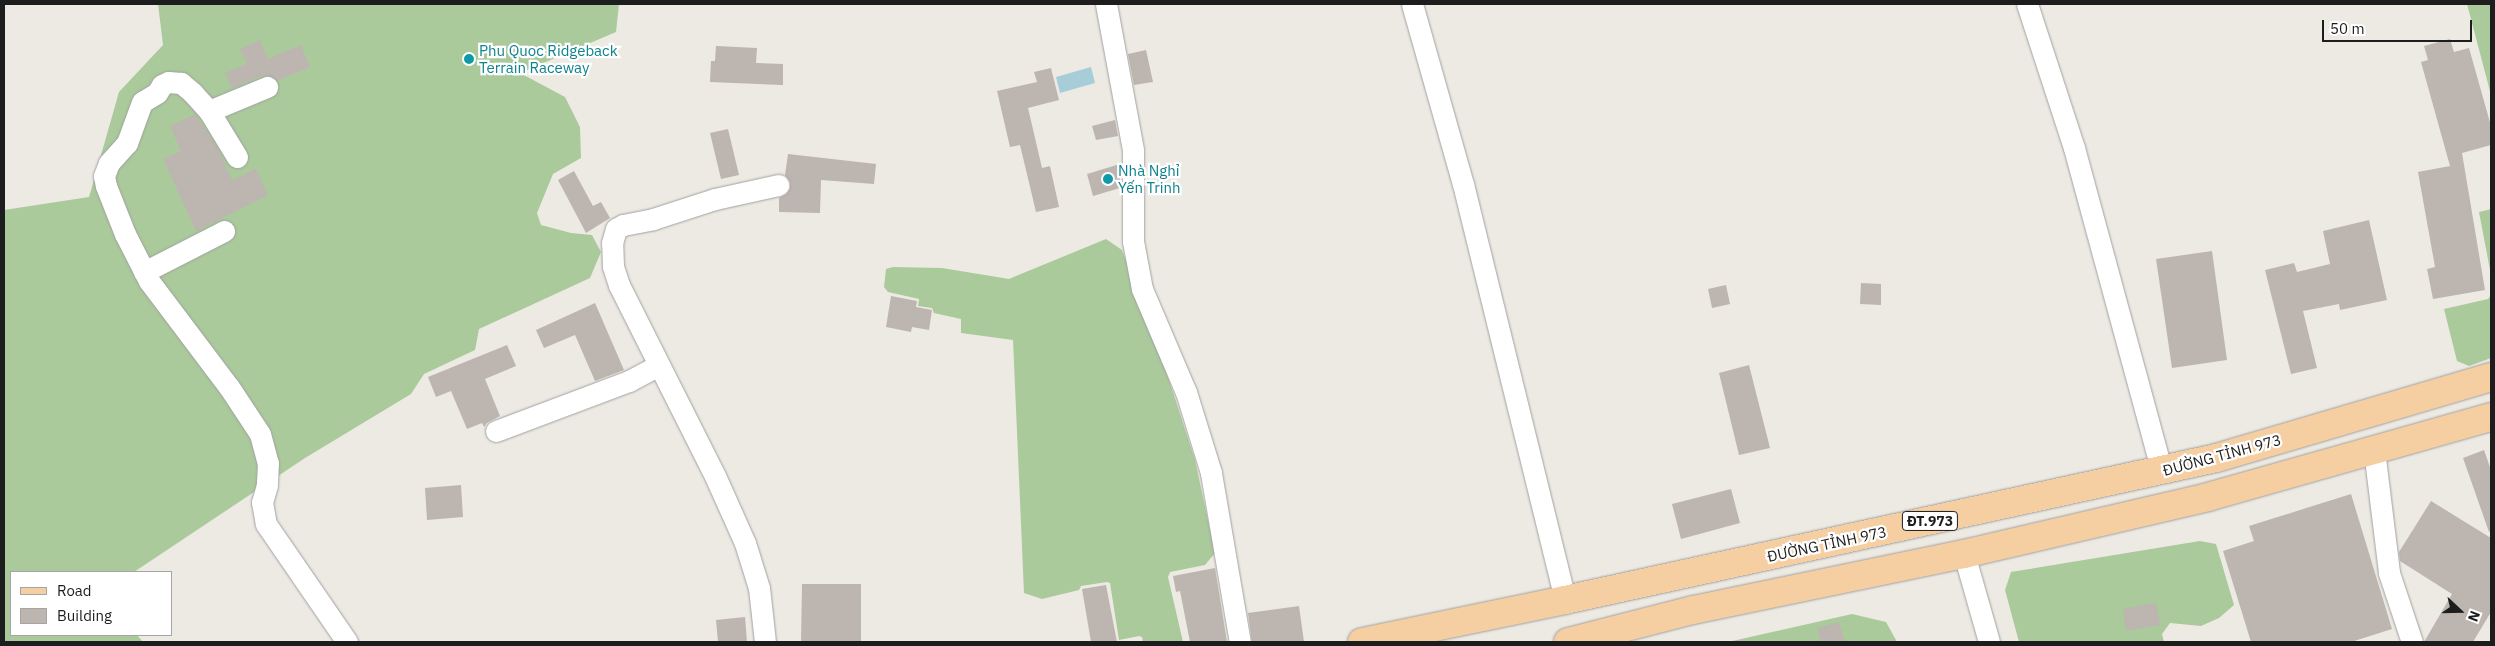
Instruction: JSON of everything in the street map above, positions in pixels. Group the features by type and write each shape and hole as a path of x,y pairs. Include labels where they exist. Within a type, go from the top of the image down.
{"main road":[{"name":"ĐƯỜNG TỈNH 973","path":"1362,642 2162,471 2216,458 2491,377"},
{"name":"ĐT.973","path":"1568,642 1693,610 1964,554 2208,497 2491,417"}],"street":[{"path":"1106,4 1133,150 1133,241 1142,289 1186,392 1211,473 1240,642"},
{"path":"1412,4 1463,184 1565,600"},
{"path":"2027,4 2074,148 2162,471"},
{"path":"237,156 209,111 193,93 181,83 168,82 162,85 157,93 142,102 127,143 109,163 104,176 106,186 125,234 149,281 229,387 260,434 268,463 267,485 262,502 266,524 347,642"},
{"path":"209,111 267,87"},
{"path":"765,642 760,588 745,543 619,285 614,266 612,243 616,229 623,225 653,219 715,199 778,185"},
{"path":"144,272 224,231"},
{"path":"496,431 629,381 659,365"},
{"path":"2374,450 2389,572 2412,642"},
{"path":"1964,554 1989,642"}],"green space":[{"path":"158,4 619,4 616,32 520,73 565,97 580,127 581,158 553,174 537,213 541,225 571,233 592,235 601,252 590,278 479,329 475,350 424,374 411,394 305,458 136,571 10,571 10,636 138,636 143,642 4,642 4,210 89,197 119,92 163,45"},
{"path":"2467,4 2491,4 2491,95"},
{"path":"2491,209 2491,275 2479,212"},
{"path":"1106,239 1122,250 1158,346 1195,460 1215,553 1205,565 1170,572 1168,577 1183,642 1143,642 1142,637 1139,636 1119,640 1110,583 1107,582 1081,586 1079,590 1042,599 1024,593 1013,340 961,333 961,319 934,313 932,308 918,306 919,299 888,292 884,287 886,269 893,267 942,268 1009,279"},
{"path":"2491,295 2491,358 2469,366 2457,361 2444,309 2488,299"},
{"path":"2200,541 2216,544 2234,605 2219,618 2201,626 2170,623 2162,634 2164,642 2019,642 2005,590 2011,572"},
{"path":"1852,614 1886,622 1897,642 1728,642"}],"water":[{"path":"1091,67 1095,83 1060,93 1056,77"}],"building":[{"path":"2450,39 2454,52 2469,48 2491,126 2491,145 2462,153 2485,290 2433,299 2427,269 2435,267 2418,172 2450,166 2421,62 2428,60 2424,46"},
{"path":"260,40 268,59 301,45 310,67 277,81 269,75 263,75 232,88 225,73 247,64 240,49"},
{"path":"716,46 757,48 756,63 783,64 783,85 710,82 711,61 715,61"},
{"path":"1146,50 1153,82 1134,85 1128,54"},
{"path":"1051,68 1059,100 1028,108 1042,168 1050,166 1059,207 1036,212 1020,145 1010,147 997,91 1037,82 1034,72"},
{"path":"195,114 217,147 232,180 256,169 268,195 196,231 163,159 181,151 170,126"},
{"path":"1115,120 1118,136 1096,140 1092,126"},
{"path":"728,129 739,175 721,179 710,133"},
{"path":"788,154 876,164 874,184 821,180 820,213 779,212 779,198 786,194 790,188 790,182 785,175"},
{"name":"Nhà Nghỉ Yến Trinh","path":"1120,164 1120,188 1093,196 1087,174"},
{"path":"574,171 593,206 601,202 610,218 586,233 558,180"},
{"path":"2369,220 2387,300 2340,310 2339,304 2303,311 2317,368 2291,374 2265,270 2294,263 2297,272 2330,264 2323,231"},
{"path":"2212,251 2227,360 2172,368 2156,259"},
{"path":"1861,283 1881,284 1881,305 1860,304"},
{"path":"1726,285 1730,304 1712,308 1708,289"},
{"path":"891,296 917,301 916,307 932,310 929,330 912,327 911,332 886,327"},
{"path":"595,303 624,370 595,381 575,335 544,348 536,330"},
{"path":"507,345 516,366 485,379 500,416 487,423 484,427 482,423 467,429 451,391 436,397 428,377"},
{"path":"1749,365 1770,448 1739,455 1719,373"},
{"path":"2484,450 2491,470 2491,531 2489,532 2463,458"},
{"path":"461,485 463,517 427,520 425,488"},
{"path":"1731,489 1740,523 1681,539 1672,504"},
{"path":"2351,494 2392,629 2351,642 2251,642 2223,551 2254,541 2249,526"},
{"path":"2431,501 2491,538 2491,612 2473,642 2424,642 2452,594 2400,561 2399,552"},
{"path":"1215,568 1227,642 1190,642 1180,591 1176,592 1173,576"},
{"path":"802,584 861,584 861,642 801,642"},
{"path":"1106,585 1117,642 1091,642 1082,589"},
{"path":"2156,603 2160,625 2126,631 2123,609"},
{"path":"1299,606 1304,642 1252,642 1248,613"},
{"path":"745,617 747,642 718,642 716,620"},
{"path":"1839,622 1845,642 1821,642 1817,628"}],"place":[{"name":"Phu Quoc Ridgeback Terrain Raceway","path":"469,59"},
{"name":"Nhà Nghỉ Yến Trinh","path":"1108,179"}]}
